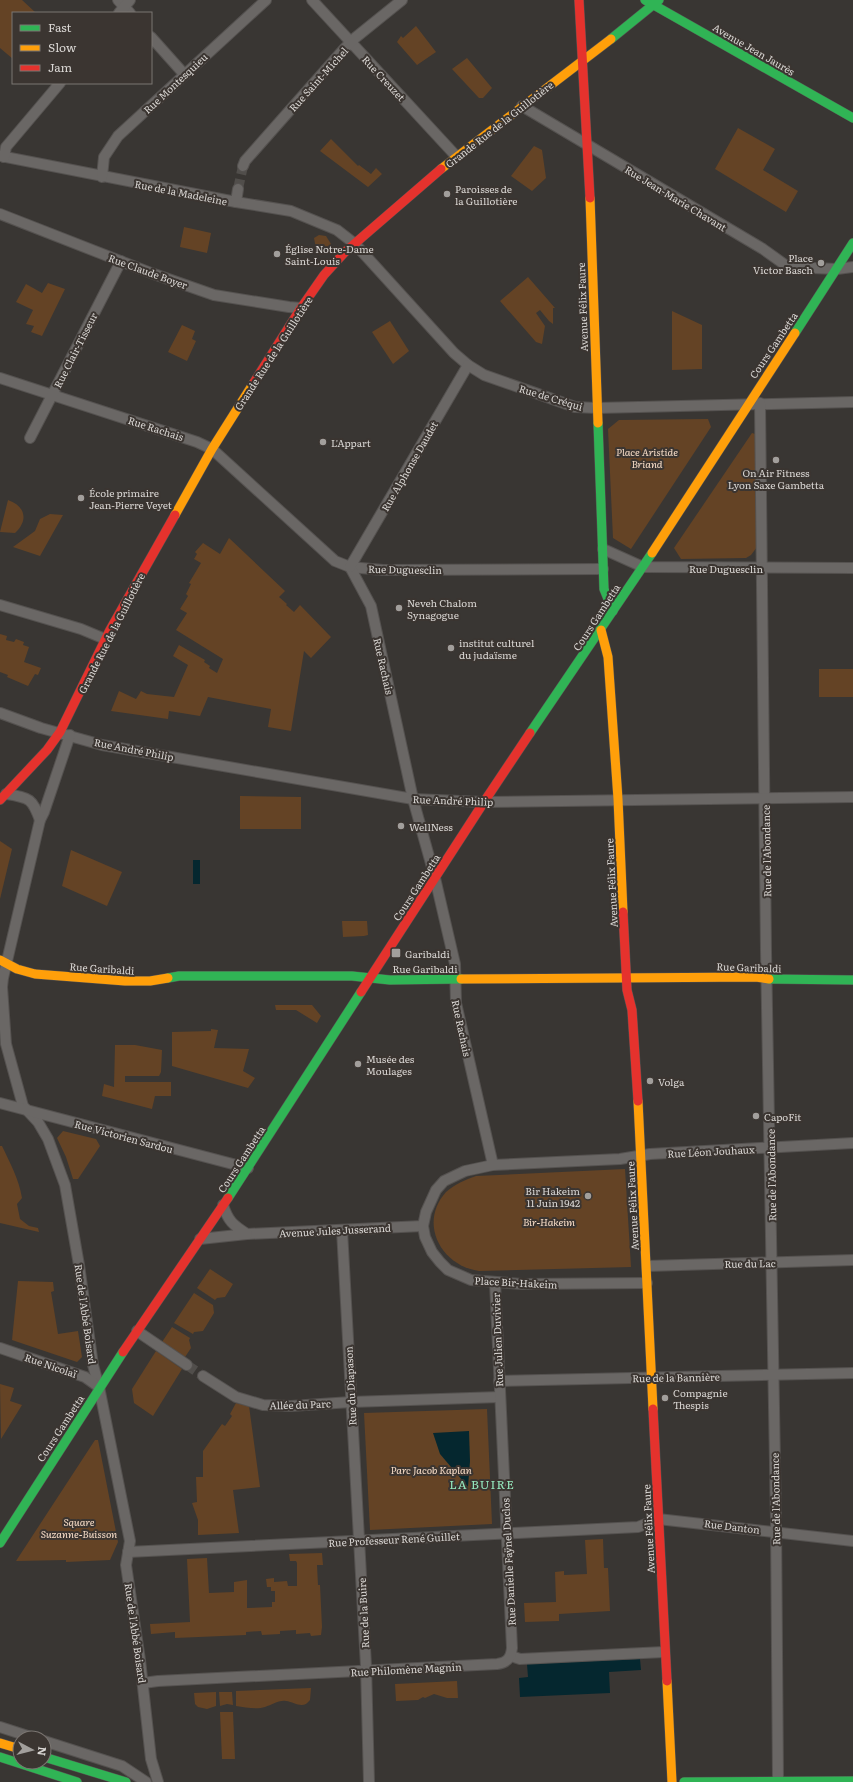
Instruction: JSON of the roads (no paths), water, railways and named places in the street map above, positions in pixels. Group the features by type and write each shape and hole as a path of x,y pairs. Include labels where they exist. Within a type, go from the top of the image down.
{"main road":[{"name":"Avenue Félix Faure","path":"578,0 588,145 604,589 613,611"},
{"name":"Grande Rue de la Guillotière","path":"3,797 47,750 60,732 105,639 212,449 301,308 334,263 456,156 582,62 652,2"},
{"name":"Avenue Jean Jaurès","path":"652,2 853,118"},
{"name":"Cours Gambetta","path":"0,1543 99,1387 248,1168 484,802 643,567 853,243"},
{"name":"Avenue Félix Faure","path":"601,630 608,657 618,799 627,978 633,1021 647,1266 664,1652 672,1782"},
{"name":"Rue Garibaldi","path":"3,962 17,969 35,974 125,982 150,981 179,976 333,976 390,980 756,977 853,980"},
{"path":"0,1743 12,1747"},
{"path":"0,1758 77,1782"},
{"path":"52,1759 126,1782"},
{"path":"684,1782 853,1781"}],"street":[{"name":"Rue Montesquieu","path":"102,177 104,157 118,136 266,0"},
{"name":"Rue Creuzet","path":"312,0 350,43 456,156"},
{"name":"Rue Saint-Michel","path":"244,166 245,161 272,137 350,43 402,0"},
{"path":"152,38 184,74"},
{"path":"2,157 3,146 59,84"},
{"name":"Rue Jean-Marie Chavant","path":"522,106 763,249 788,267 837,269 853,267"},
{"name":"Rue de la Madeleine","path":"2,157 102,177 291,211 337,230 355,244"},
{"path":"236,202 238,189"},
{"name":"Rue Claude Boyer","path":"0,214 121,261 214,294 301,308"},
{"name":"Rue de Créqui","path":"355,244 454,353 468,365 484,375 575,407 597,408 853,402"},
{"name":"Rue Clair-Tisseur","path":"30,438 121,261"},
{"name":"Rue Alphonse Daudet","path":"350,567 468,365"},
{"name":"Rue Rachais","path":"0,378 192,440 212,449 335,561 350,567 371,606 413,799 435,878 455,964 456,1003 493,1165"},
{"path":"760,403 762,568"},
{"name":"Rue Duguesclin","path":"603,549 643,567 853,568"},
{"name":"Rue Duguesclin","path":"350,567 383,570 603,569"},
{"name":"Rue de l'Abondance","path":"762,568 776,1532 778,1781"},
{"path":"0,605 81,629 105,639"},
{"name":"Rue André Philip","path":"0,713 41,728 60,732 102,745 413,799 484,802 853,797"},
{"path":"40,820 70,735"},
{"path":"3,797 23,797 30,800 34,805 40,820"},
{"name":"Rue de l'Abbé Boisard","path":"40,820 3,962 2,987 6,1044 23,1106 38,1122 48,1139 65,1185 79,1265 93,1365 99,1387 130,1541 126,1565 144,1683 151,1759 158,1782"},
{"name":"Rue Victorien Sardou","path":"0,1103 248,1168"},
{"name":"Rue Léon Jouhaux","path":"640,1155 853,1143"},
{"path":"423,1226 430,1201 444,1181 465,1171 493,1165 620,1159 640,1155"},
{"path":"223,1205 226,1215 232,1224 247,1234"},
{"name":"Avenue Jules Jusserand","path":"200,1239 247,1234 423,1226"},
{"name":"Place Bir-Hakeim","path":"423,1226 425,1237 432,1252 448,1270 471,1280 522,1284 647,1283"},
{"name":"Rue du Diapason","path":"342,1230 359,1541"},
{"name":"Rue du Lac","path":"647,1266 853,1260"},
{"name":"Rue Julien Duvivier","path":"495,1282 500,1397"},
{"path":"137,1331 187,1365"},
{"name":"Rue Nicolaï","path":"0,1348 85,1377 99,1387"},
{"name":"Rue de la Bannière","path":"499,1381 853,1373"},
{"name":"Allée du Parc","path":"203,1376 236,1397 263,1405 291,1406 351,1402 500,1397"},
{"name":"Rue Danielle Faÿnel Duclos","path":"500,1397 512,1648 511,1656"},
{"name":"Rue Danton","path":"658,1518 853,1541"},
{"name":"Rue Professeur René Guillet","path":"128,1552 638,1527 658,1518"},
{"name":"Rue de la Buire","path":"359,1541 366,1671 369,1782"},
{"path":"511,1656 520,1659 664,1652"},
{"name":"Rue Philomène Magnin","path":"144,1683 158,1681 497,1664 505,1662 511,1656"},
{"path":"0,1727 12,1731"},
{"path":"52,1744 122,1766 146,1782"}],"water":[{"path":"193,860 200,860 200,884 193,884"},
{"path":"469,1431 470,1461 468,1487 440,1454 433,1433"},
{"path":"640,1659 641,1670 609,1672 610,1693 520,1697 519,1678 528,1677 527,1664"}],"tunnel":[{"path":"238,189 243,166"},
{"path":"187,1365 203,1376"}],"place":[{"name":"Paroisses de la Guillotière","path":"447,194"},
{"name":"Église Notre-Dame Saint-Louis","path":"277,254"},
{"name":"Place Victor Basch","path":"821,263"},
{"name":"L'Appart","path":"323,442"},
{"name":"On Air Fitness Lyon Saxe Gambetta","path":"776,460"},
{"name":"École primaire Jean-Pierre Veyet","path":"81,498"},
{"name":"Neveh Chalom Synagogue","path":"399,608"},
{"name":"institut culturel du judaïsme","path":"451,648"},
{"name":"WellNess","path":"401,826"},
{"name":"Garibaldi","path":"396,953"},
{"name":"Musée des Moulages","path":"358,1064"},
{"name":"Volga","path":"650,1081"},
{"name":"CapoFit","path":"756,1116"},
{"name":"Bir Hakeim 11 Juin 1942","path":"588,1196"},
{"name":"Compagnie Thespis","path":"665,1398"}],"district":[{"name":"LA BUIRE","path":"482,1484"}],"park label":[{"name":"Place Aristide Briand","path":"647,456"},
{"name":"Bir-Hakeim","path":"549,1221"},
{"name":"Parc Jacob Kaplan","path":"431,1469"},
{"name":"Square Suzanne-Buisson","path":"79,1526"}]}
